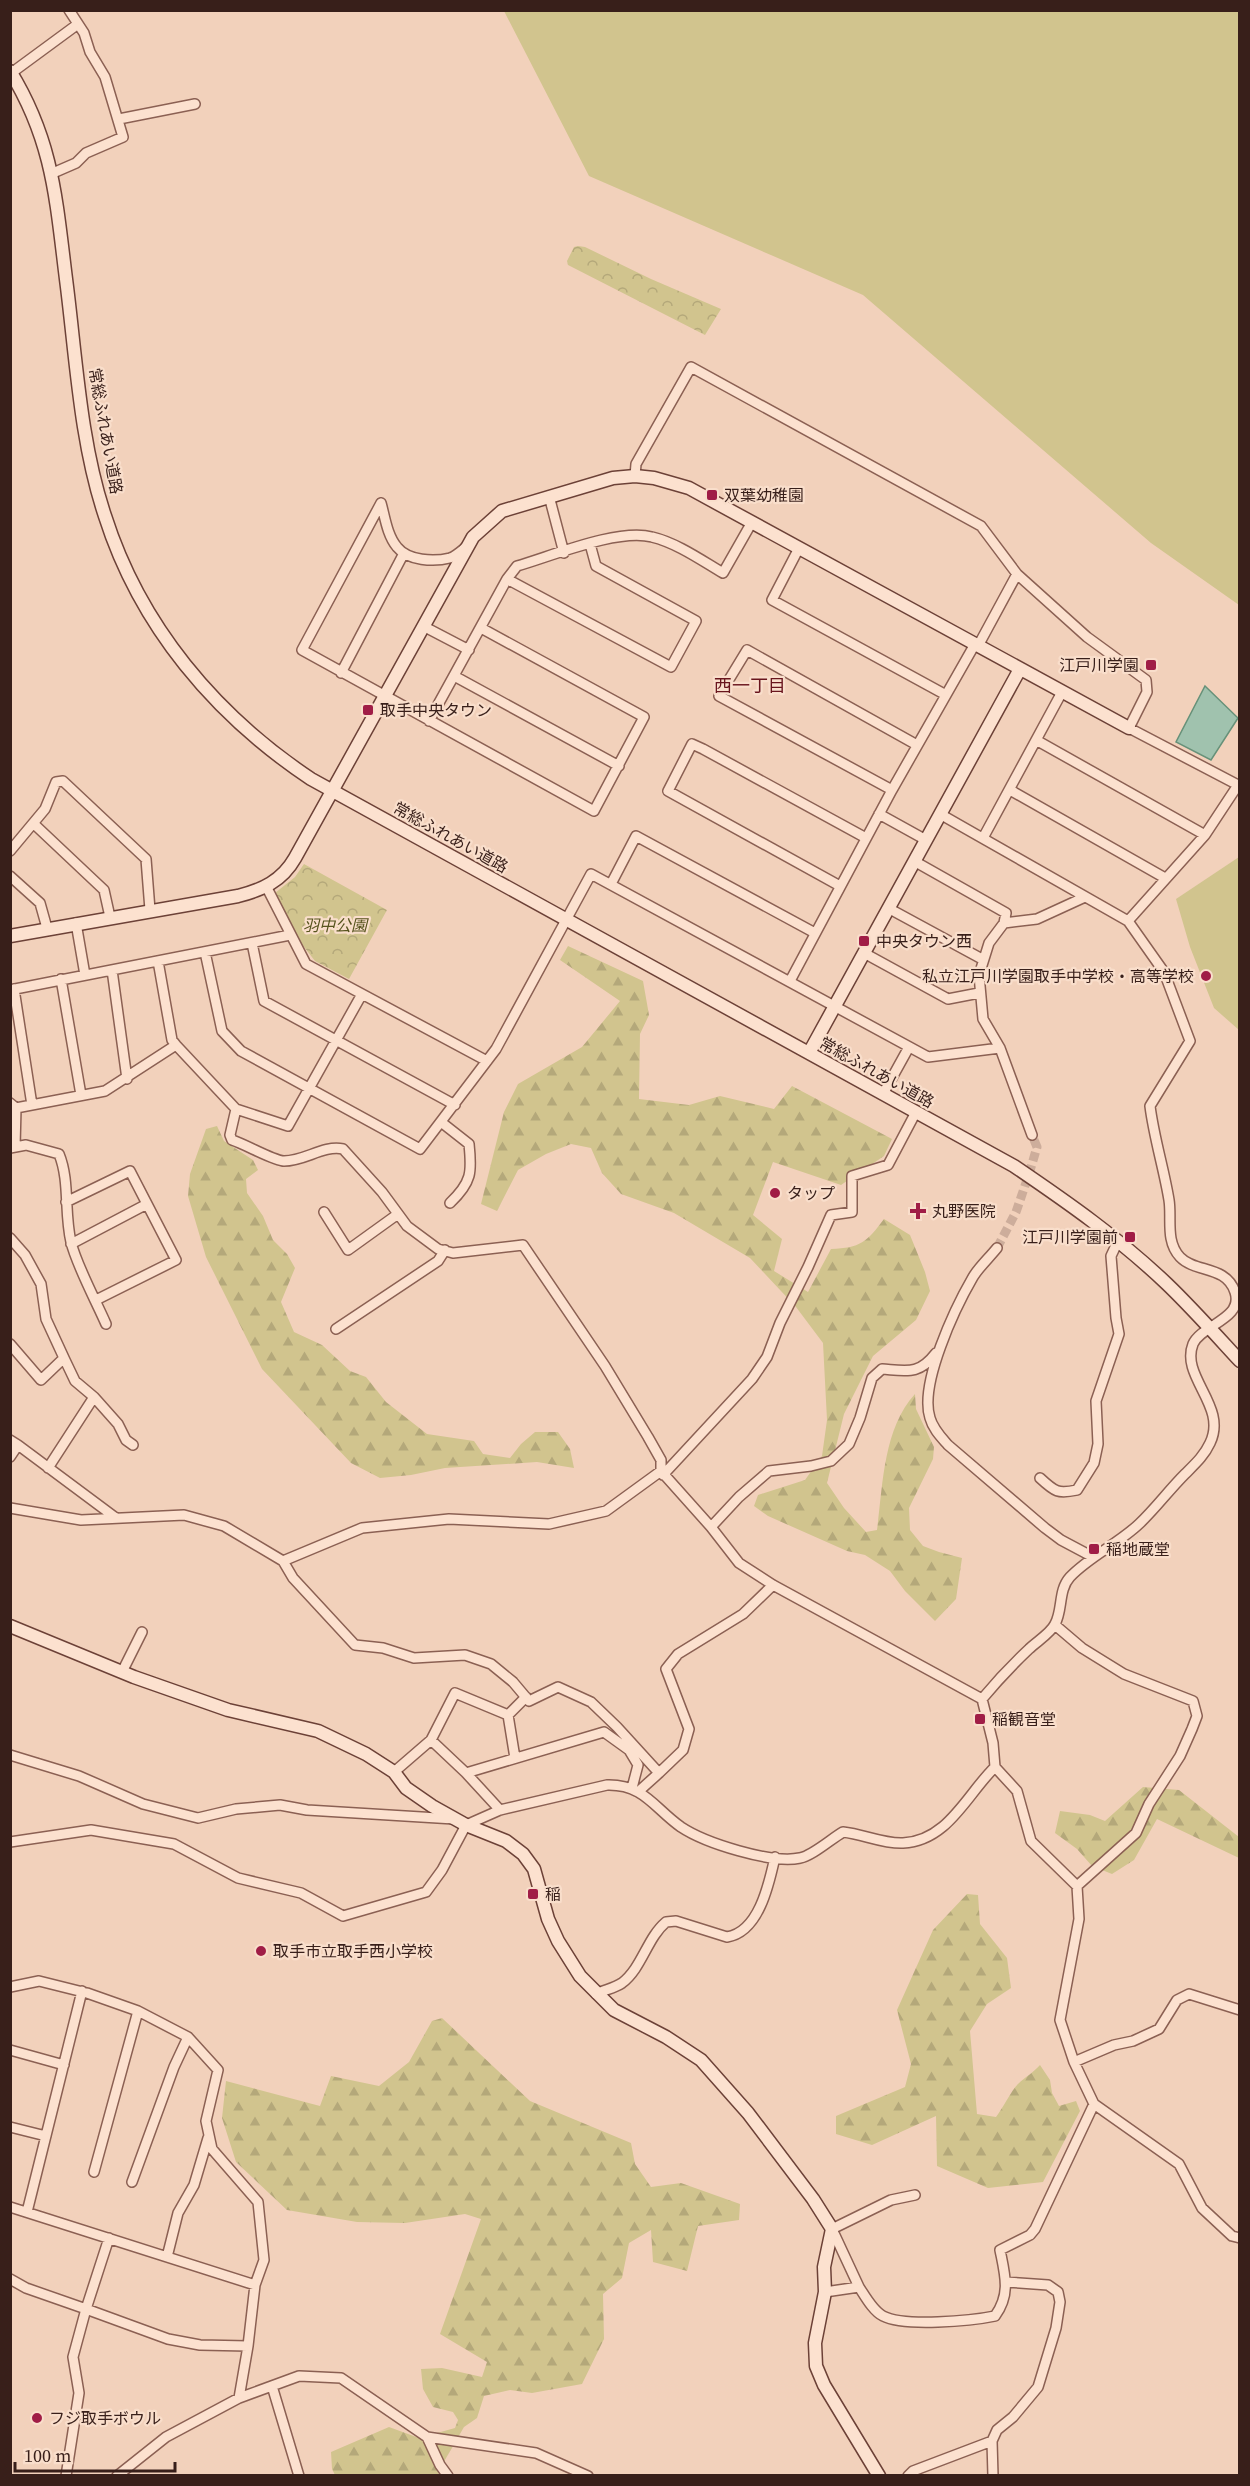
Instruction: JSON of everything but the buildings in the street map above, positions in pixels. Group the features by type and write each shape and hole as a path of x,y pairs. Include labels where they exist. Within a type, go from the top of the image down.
{"street":[{"path":"53,173 76,163 86,153 123,137 120,119 105,77 69,10"},
{"path":"11,72 78,24"},
{"name":"常総ふれあい道路","path":"11,72 35,118 53,173 86,430 105,516 143,602 168,645 201,686 268,748 332,791 1014,1166 1118,1242 1166,1283 1239,1360"},
{"path":"120,119 195,104"},
{"path":"635,476 636,464 691,367 981,526 1017,574 1087,638 1146,680 1147,692 1129,728"},
{"path":"10,936 238,896 266,886 289,870 466,547 488,521 502,511 596,481 635,476 675,483 752,522 1062,692 1238,785 1205,835 1128,921"},
{"path":"549,496 564,553"},
{"path":"466,547 452,557 434,560 417,558 404,553 398,549 390,536 381,502 302,650 594,811 644,717 481,628"},
{"path":"429,721 456,676 507,579 517,567 628,534 652,537 673,545 723,573 752,522"},
{"path":"507,579 671,667 696,621 596,566 590,544"},
{"path":"799,548 772,600 946,695"},
{"path":"341,673 404,553"},
{"path":"790,981 917,745 1017,574"},
{"path":"423,626 469,650"},
{"path":"892,790 719,696 740,658 747,650 917,745"},
{"path":"809,1053 1020,669"},
{"path":"456,676 619,766"},
{"path":"983,838 1062,692"},
{"path":"1036,740 1205,835"},
{"path":"840,886 668,790 687,752 692,744 704,749 866,838"},
{"path":"10,851 45,809 56,782 63,781 146,859 150,910"},
{"path":"1010,790 1165,878"},
{"path":"879,814 926,840"},
{"path":"940,814 1128,921 1164,972 1190,1041 1150,1106 1169,1202 1169,1228 1173,1246 1180,1257 1211,1269 1230,1281 1236,1294 1232,1311 1220,1323 1198,1335 1192,1347 1194,1371 1214,1415 1215,1430 1204,1456 1138,1525 1093,1557 1068,1579 1061,1596 1055,1625 1002,1674 982,1698"},
{"path":"34,824 104,890 110,917"},
{"path":"610,884 636,836 815,933"},
{"path":"914,861 1006,913 1004,923 989,943 982,959 979,975 983,1019 1000,1048 1032,1136"},
{"path":"205,952 222,1031 241,1051 420,1149 496,1049 591,873 928,1057 1000,1048"},
{"path":"10,876 40,903 46,928"},
{"path":"266,886 306,964 487,1061"},
{"path":"1004,923 1037,919 1085,897"},
{"path":"888,908 982,959"},
{"path":"76,923 85,975"},
{"path":"32,1105 12,990 290,935"},
{"path":"252,943 264,1001 455,1105"},
{"path":"864,953 948,999 980,993"},
{"path":"158,961 172,1040 176,1046 236,1109 288,1126 362,994"},
{"path":"112,970 127,1078"},
{"path":"61,979 81,1095"},
{"path":"106,1324 71,1244 65,1170 59,1154 26,1145 13,1147 13,1106 32,1105 105,1091 176,1046"},
{"path":"883,1094 909,1047"},
{"path":"236,1109 230,1135 232,1140 248,1144 282,1161 298,1159 334,1147 343,1149 382,1192 408,1226 438,1249 453,1253 523,1245 604,1366 648,1437 661,1460 662,1473 740,1563 772,1585 982,1698 993,1743 995,1767 1017,1791 1031,1841 1077,1886 1079,1919 1060,2020 1074,2062 1094,2104 1179,2164 1202,2208 1232,2236 1239,2238"},
{"path":"283,1561 362,1528 449,1519 549,1524 606,1511 662,1473 752,1379 767,1357 780,1323 831,1215 852,1212 852,1176 888,1165 916,1112"},
{"path":"441,1122 469,1143 472,1171 463,1191 450,1203"},
{"path":"66,1202 130,1172 176,1260 96,1300"},
{"path":"71,1244 147,1204"},
{"path":"324,1212 348,1250 398,1214"},
{"path":"10,1238 25,1255 41,1284 46,1319 75,1381 94,1397 118,1424 126,1440 134,1446"},
{"path":"1040,1478 1053,1490 1062,1493 1077,1490 1094,1463 1098,1444 1096,1401 1119,1334 1111,1256 1118,1242"},
{"path":"711,1527 739,1497 769,1471 831,1461 849,1444 860,1418 872,1378 882,1369 911,1372 926,1366 937,1351 974,1275 997,1248"},
{"path":"336,1329 438,1261 445,1250"},
{"path":"10,1344 41,1380 64,1358"},
{"path":"937,1351 929,1398 929,1417 936,1431 1045,1528 1061,1540 1093,1557"},
{"path":"48,1468 94,1397"},
{"path":"10,1457 14,1443 116,1518"},
{"path":"10,1508 81,1520 184,1515 224,1526 283,1561 293,1578 355,1645 383,1648 414,1658 465,1655 490,1664 513,1682 529,1701 558,1687 591,1702 658,1773"},
{"path":"635,1789 658,1773 682,1750 690,1729 666,1669 678,1654 743,1614 772,1585"},
{"path":"1055,1625 1082,1648 1124,1674 1193,1701 1197,1716 1180,1756 1149,1804 1136,1833 1077,1886"},
{"path":"10,1626 122,1672 228,1710 318,1731 366,1754 394,1772 406,1788 432,1806 461,1822 506,1841 523,1854 534,1869 548,1919 558,1941 580,1976 614,2010 666,2037 701,2060 748,2113 813,2199 832,2229 859,2287 880,2315 897,2322 979,2319 995,2316 1004,2304 1006,2282 1000,2250 1030,2235 1035,2229 1094,2104"},
{"path":"122,1672 142,1632"},
{"path":"394,1772 431,1740 455,1693 508,1715"},
{"path":"508,1715 526,1697"},
{"path":"508,1715 515,1758"},
{"path":"466,1773 604,1732 629,1750 638,1765 635,1789"},
{"path":"431,1740 500,1810"},
{"path":"10,1755 79,1776 142,1804 198,1818 236,1809 280,1805 318,1811 461,1822 500,1810 607,1785 635,1789 681,1827 694,1834 730,1848 793,1859 805,1857 843,1832 903,1843 921,1840 958,1813 995,1767"},
{"path":"10,1842 91,1830 174,1844 238,1878 301,1893 343,1916 426,1892 442,1870 461,1822"},
{"path":"596,1994 623,1982 652,1937 666,1922 676,1921 727,1937 735,1936 746,1929 764,1898 775,1857"},
{"path":"10,1987 39,1982 82,1991 138,2011 188,2037 218,2070 206,2121 212,2149 258,2202 264,2260 255,2285 239,2398"},
{"path":"27,2212 82,1991"},
{"path":"1074,2062 1114,2045 1133,2042 1159,2029 1178,2000 1189,1994 1239,2010"},
{"path":"94,2172 138,2011"},
{"path":"132,2182 174,2067 188,2037"},
{"path":"10,2050 64,2065"},
{"path":"10,2127 46,2136"},
{"path":"167,2257 178,2213 194,2185 209,2135"},
{"path":"832,2229 891,2200 915,2195"},
{"path":"10,2206 255,2285"},
{"path":"832,2229 824,2267 825,2292 815,2343 816,2366 824,2385 879,2475"},
{"path":"66,2475 79,2393 73,2357 109,2238"},
{"path":"10,2279 26,2289 168,2339 200,2345 248,2346"},
{"path":"993,2475 992,2441 998,2430 1013,2417 1038,2387 1056,2328 1060,2302 1058,2292 1048,2285 1006,2282"},
{"path":"825,2292 859,2287"},
{"path":"117,2475 166,2437 239,2398 299,2376 341,2378 427,2437 536,2453 588,2475"},
{"path":"272,2386 299,2475"},
{"path":"427,2437 440,2465 448,2475"},
{"path":"908,2475 913,2471 992,2441"}],"green space":[{"path":"504,11 1239,11 1239,605 1151,543 863,295 589,176"},
{"path":"574,247 585,247 721,309 705,335 568,265 567,261"},
{"path":"1239,857 1239,1030 1214,1008 1190,947 1176,899"},
{"name":"羽中公園","path":"304,864 387,910 349,979 315,961 301,943 275,893 295,877"},
{"path":"568,946 643,981 649,1015 640,1034 639,1099 689,1105 720,1096 774,1109 792,1086 892,1139 884,1156 841,1185 773,1162 753,1215 782,1239 774,1271 808,1292 831,1249 849,1247 862,1242 884,1219 910,1235 930,1291 916,1320 873,1356 844,1414 827,1483 844,1508 866,1532 877,1530 883,1476 890,1441 904,1408 915,1394 916,1409 934,1447 933,1459 909,1508 910,1530 923,1546 962,1558 956,1599 935,1621 905,1591 890,1571 865,1555 847,1551 768,1516 754,1506 758,1495 805,1480 822,1456 827,1420 823,1343 796,1307 750,1258 674,1213 621,1194 602,1173 591,1148 571,1144 546,1154 518,1170 497,1211 481,1204 504,1112 518,1084 582,1047 620,1001 560,960"},
{"path":"217,1126 224,1141 253,1160 258,1170 246,1179 247,1193 263,1216 273,1240 287,1254 295,1268 281,1302 294,1332 322,1345 350,1371 366,1377 386,1402 427,1434 474,1441 483,1454 510,1458 535,1432 558,1432 570,1449 574,1468 537,1462 445,1468 380,1478 351,1463 262,1369 206,1257 188,1196 190,1174 206,1129"},
{"path":"1143,1787 1179,1790 1239,1837 1239,1858 1157,1819 1134,1860 1112,1874 1092,1866 1077,1849 1055,1833 1060,1811 1090,1815 1105,1821"},
{"path":"967,1894 978,1895 980,1924 1007,1958 1011,1988 987,2004 970,2031 977,2114 996,2117 1015,2087 1040,2065 1050,2080 1052,2093 1059,2106 1076,2101 1080,2111 1043,2182 988,2188 937,2166 936,2116 872,2145 836,2134 836,2116 905,2087 911,2064 897,2010 933,1930"},
{"path":"442,2018 530,2101 631,2143 635,2164 651,2187 681,2183 740,2204 739,2220 698,2226 687,2271 653,2262 651,2230 629,2243 622,2278 603,2294 604,2339 582,2384 532,2393 510,2390 484,2396 477,2418 464,2427 438,2472 440,2475 335,2475 332,2469 331,2452 389,2427 419,2438 455,2428 458,2420 453,2412 433,2407 423,2389 421,2369 442,2368 482,2377 487,2362 440,2334 481,2219 465,2214 405,2223 357,2222 287,2210 236,2162 222,2118 226,2081 320,2106 331,2076 379,2086 409,2062 432,2021"}],"shaded area":[{"path":"1205,686 1238,718 1211,760 1176,742"}],"tunnel":[{"path":"997,1248 1016,1212 1029,1174 1037,1147 1032,1135"}],"place":[{"name":"双葉幼稚園","path":"712,495"},
{"name":"江戸川学園","path":"1151,665"},
{"name":"取手中央タウン","path":"368,710"},
{"name":"中央タウン西","path":"864,941"},
{"name":"私立江戸川学園取手中学校・高等学校","path":"1206,976"},
{"name":"タップ","path":"775,1193"},
{"name":"丸野医院","path":"918,1211"},
{"name":"江戸川学園前","path":"1130,1237"},
{"name":"稲地蔵堂","path":"1094,1549"},
{"name":"稲観音堂","path":"980,1719"},
{"name":"稲","path":"533,1894"},
{"name":"取手市立取手西小学校","path":"261,1951"},
{"name":"フジ取手ボウル","path":"37,2418"}],"district":[{"name":"西一丁目","path":"750,686"}]}
